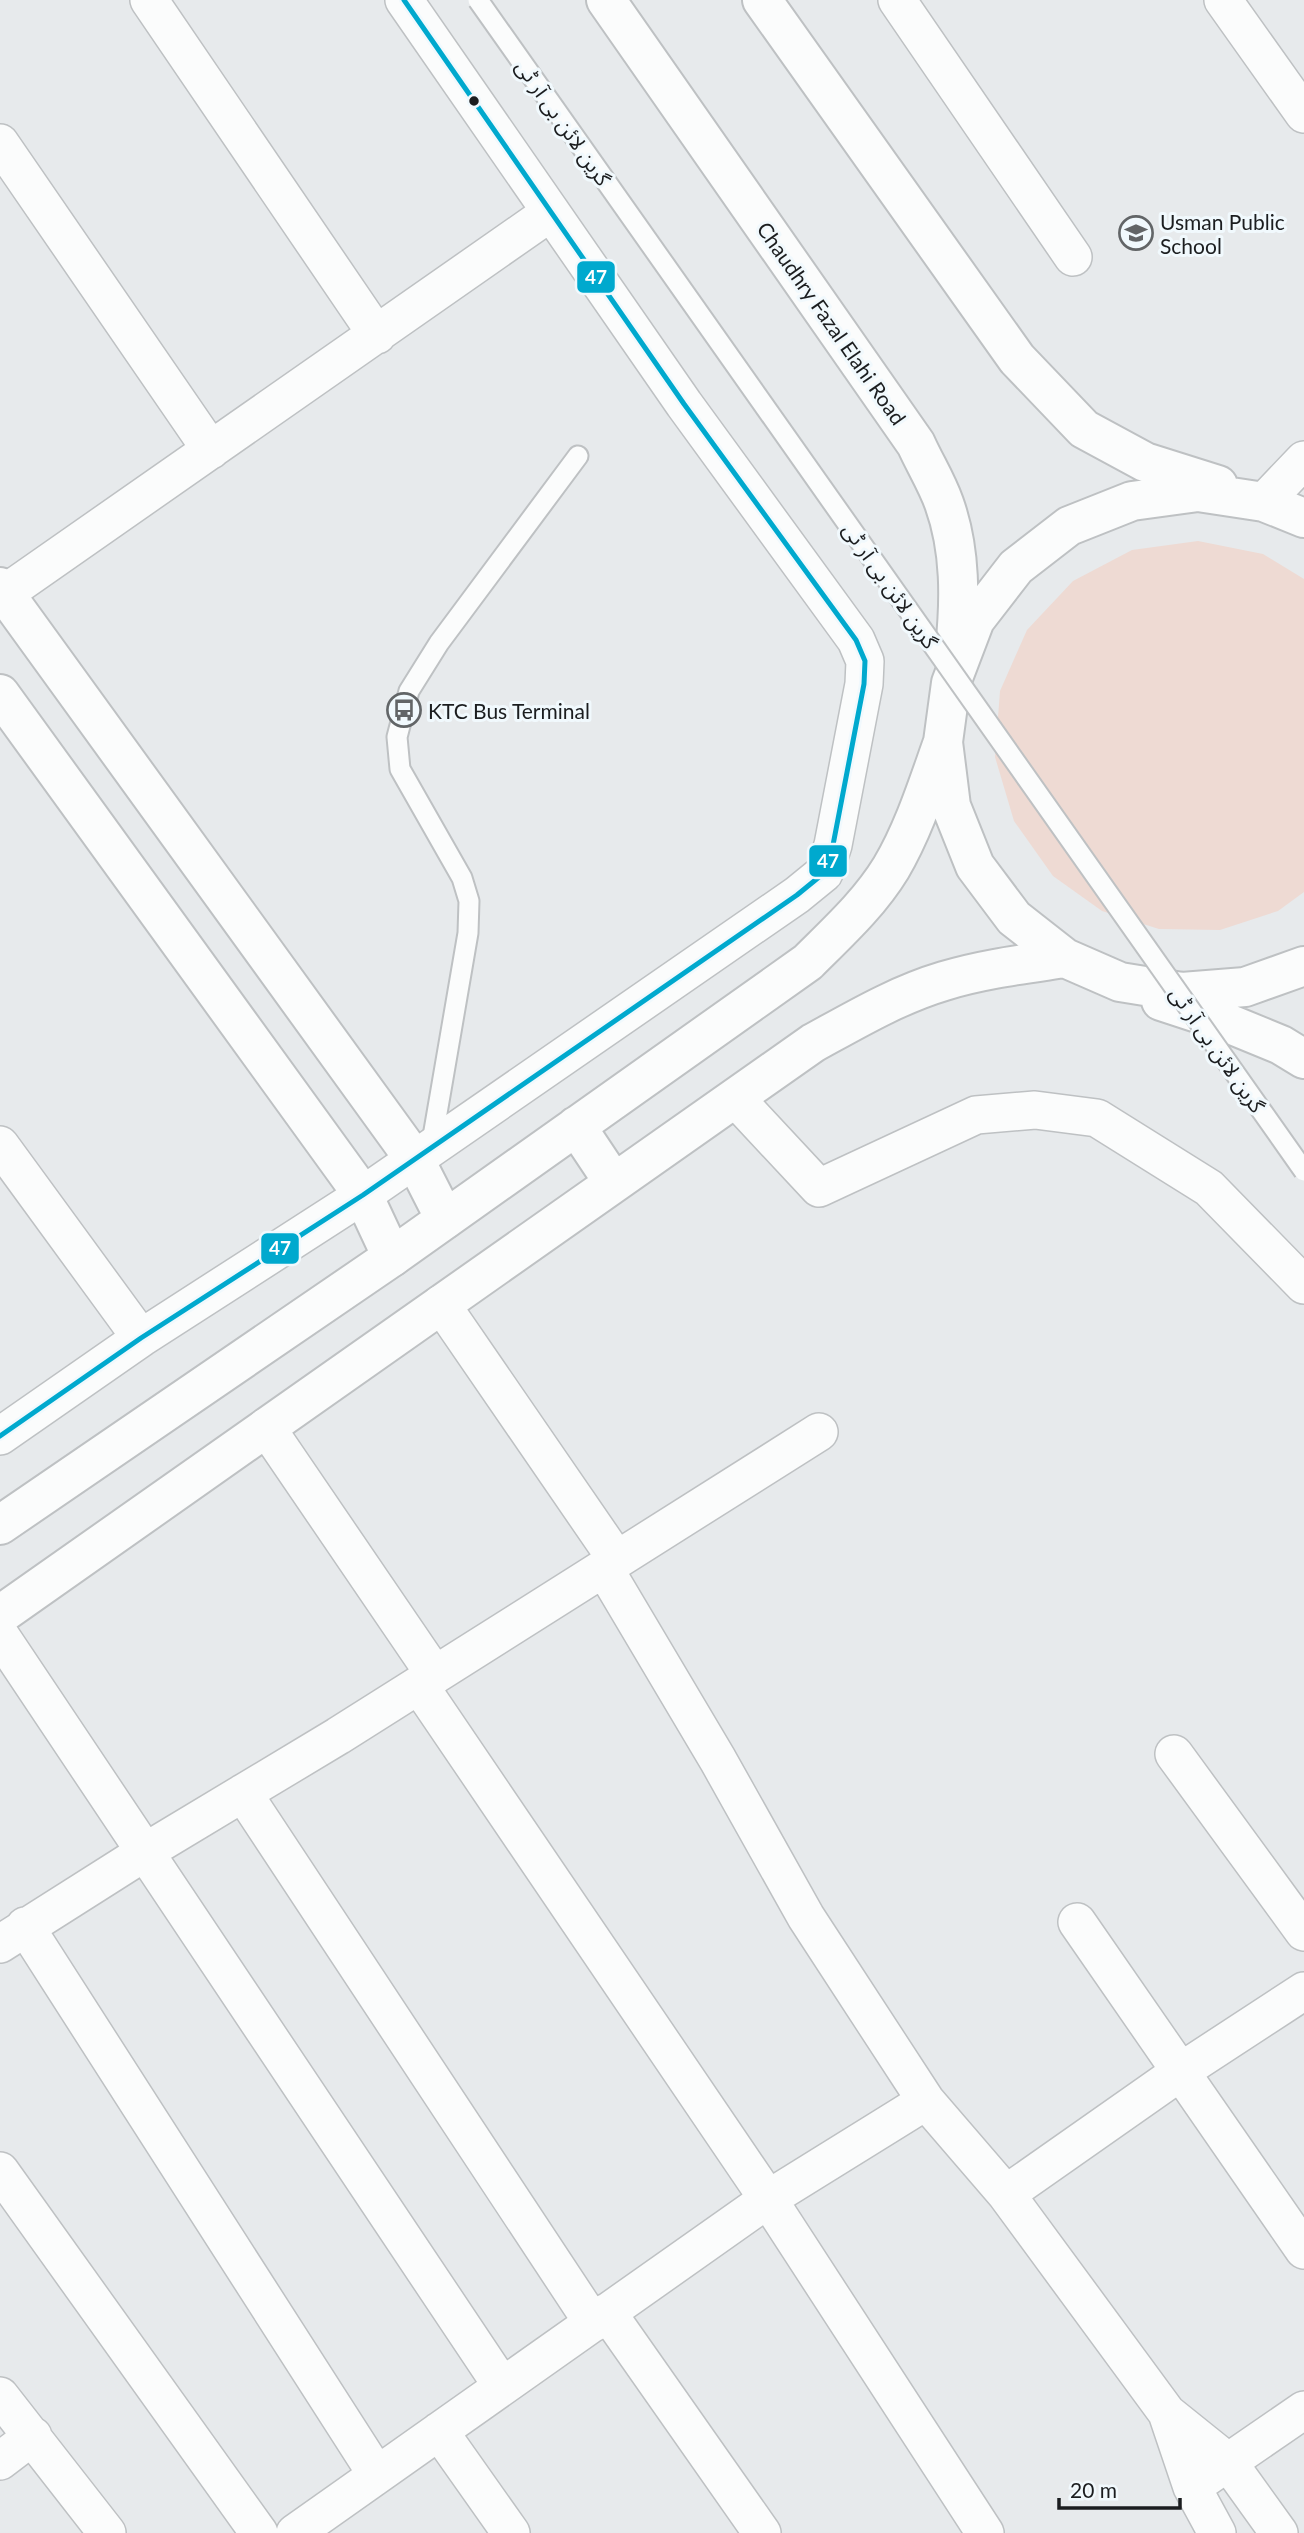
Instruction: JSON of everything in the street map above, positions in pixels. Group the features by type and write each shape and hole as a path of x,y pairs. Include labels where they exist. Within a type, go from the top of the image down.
{"main road":[{"name":"Chaudhry Fazal Elahi Road","path":"606,0 916,444 945,504 958,565 957,624 951,683"},
{"path":"762,0 1017,359 1084,429 1145,462 1292,511"},
{"path":"0,1525 445,1219 808,962 858,912 891,867 919,810 943,742 951,683 975,620 1016,567 1069,526 1132,501 1198,492 1292,511"},
{"path":"2,590 423,1155 445,1219"},
{"path":"0,694 363,1195 391,1256"},
{"path":"943,742 951,806 975,866 1014,918 1065,958 1168,1005 1225,1022 1270,1041 1304,1059"},
{"path":"0,1615 813,1043 877,1007 943,981 1004,967 1065,958"},
{"path":"1120,982 1182,992 1245,987 1304,966"},
{"path":"576,1126 614,1183"}],"street":[{"path":"149,0 377,335"},
{"path":"0,1436 141,1338 423,1155 797,895 824,873 834,845 864,684 865,661 856,640 684,404 404,0"},
{"path":"897,0 1073,257"},
{"path":"1223,0 1304,114"},
{"path":"0,143 211,450"},
{"path":"2,590 211,450 551,212"},
{"path":"1292,511 1304,460"},
{"path":"735,1098 819,1188 976,1115 1035,1110 1097,1118 1209,1188 1304,1285"},
{"path":"0,1145 141,1338"},
{"path":"441,1304 610,1564 806,1917 926,2101 1006,2194 1167,2413 1228,2462 1265,2528"},
{"path":"266,1427 427,1680 985,2533"},
{"path":"377,2475 12,1935 427,1680 819,1432"},
{"path":"0,1635 502,2386"},
{"path":"1174,1754 1304,1932"},
{"path":"243,1793 600,2318 762,2533"},
{"path":"1077,1922 1304,2250"},
{"path":"1006,2194 1180,2072 1304,1991"},
{"path":"295,2533 768,2199 926,2101"},
{"path":"0,2171 259,2533"},
{"path":"0,2396 107,2533"},
{"path":"1192,2487 1304,2410"},
{"path":"1167,2413 1192,2487 1217,2533"},
{"path":"439,2431 511,2533"},
{"path":"0,2461 33,2436"}],"lane":[{"name":"گرین لائن بی آر ٹی","path":"478,0 1304,1171"},
{"path":"423,1155 468,933 469,901 462,878 400,769 397,737 409,691 439,643 578,456"}],"shaded area":[{"path":"1198,541 1263,554 1304,579 1304,892 1278,911 1220,930 1159,929 1102,911 1053,876 1014,821 995,757 1000,691 1027,630 1073,581 1132,550"}],"transit line":[{"name":"47","path":"0,1436 141,1338 363,1195 797,895 824,873 833,845 864,684 865,661 856,640 684,404 404,0"}],"place":[{"name":"Usman Public School","path":"1136,233"},
{"name":"KTC Bus Terminal","path":"404,710"}]}
